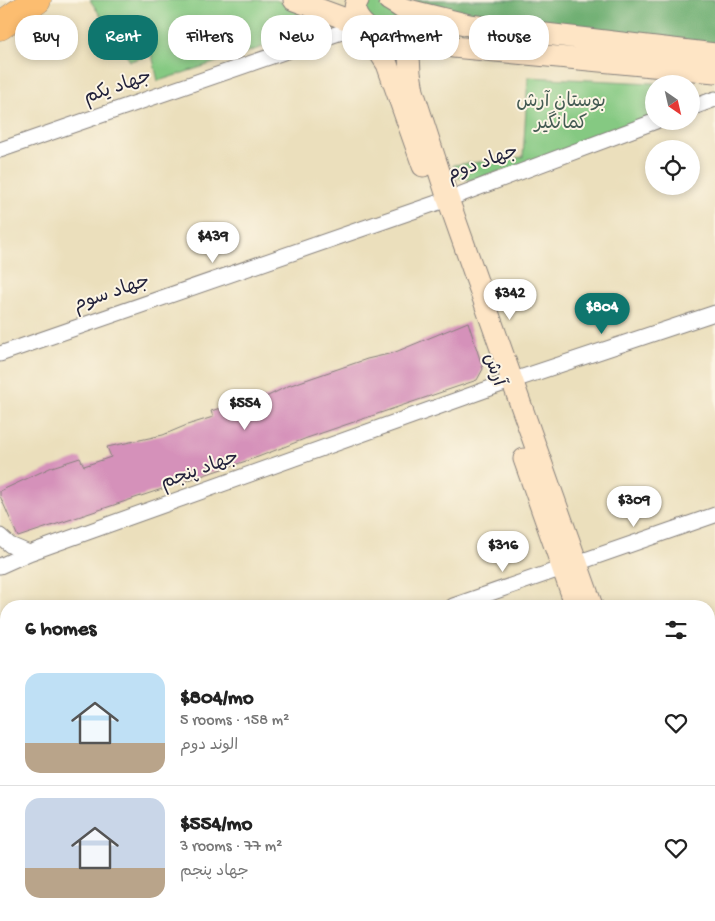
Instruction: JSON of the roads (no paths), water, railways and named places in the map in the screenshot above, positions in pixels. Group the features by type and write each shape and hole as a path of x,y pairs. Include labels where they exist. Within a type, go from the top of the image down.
{"highway":[{"path":"0,26 37,0"}],"street":[{"path":"294,0 342,18"},
{"name":"آرش","path":"357,15 354,9 358,0"},
{"path":"397,4 469,24 715,54"},
{"name":"آرش","path":"397,4 410,15"},
{"name":"جهاد یکم","path":"0,150 342,32"},
{"path":"459,48 715,72"},
{"name":"آرش","path":"384,60 442,201 570,566 589,600"},
{"name":"آرش","path":"409,60 413,90 442,201"},
{"path":"700,105 715,99"},
{"name":"جهاد دوم","path":"442,201 645,125"},
{"name":"جهاد سوم","path":"0,354 442,201"},
{"name":"جهاد پنجم","path":"0,566 29,553 505,383 715,313"},
{"path":"471,600 715,515"},
{"path":"0,536 10,545 29,553"},
{"name":"آرش","path":"570,566 575,600"}],"park label":[{"name":"بوستان آرش کمانگیر","path":"561,113"}]}
